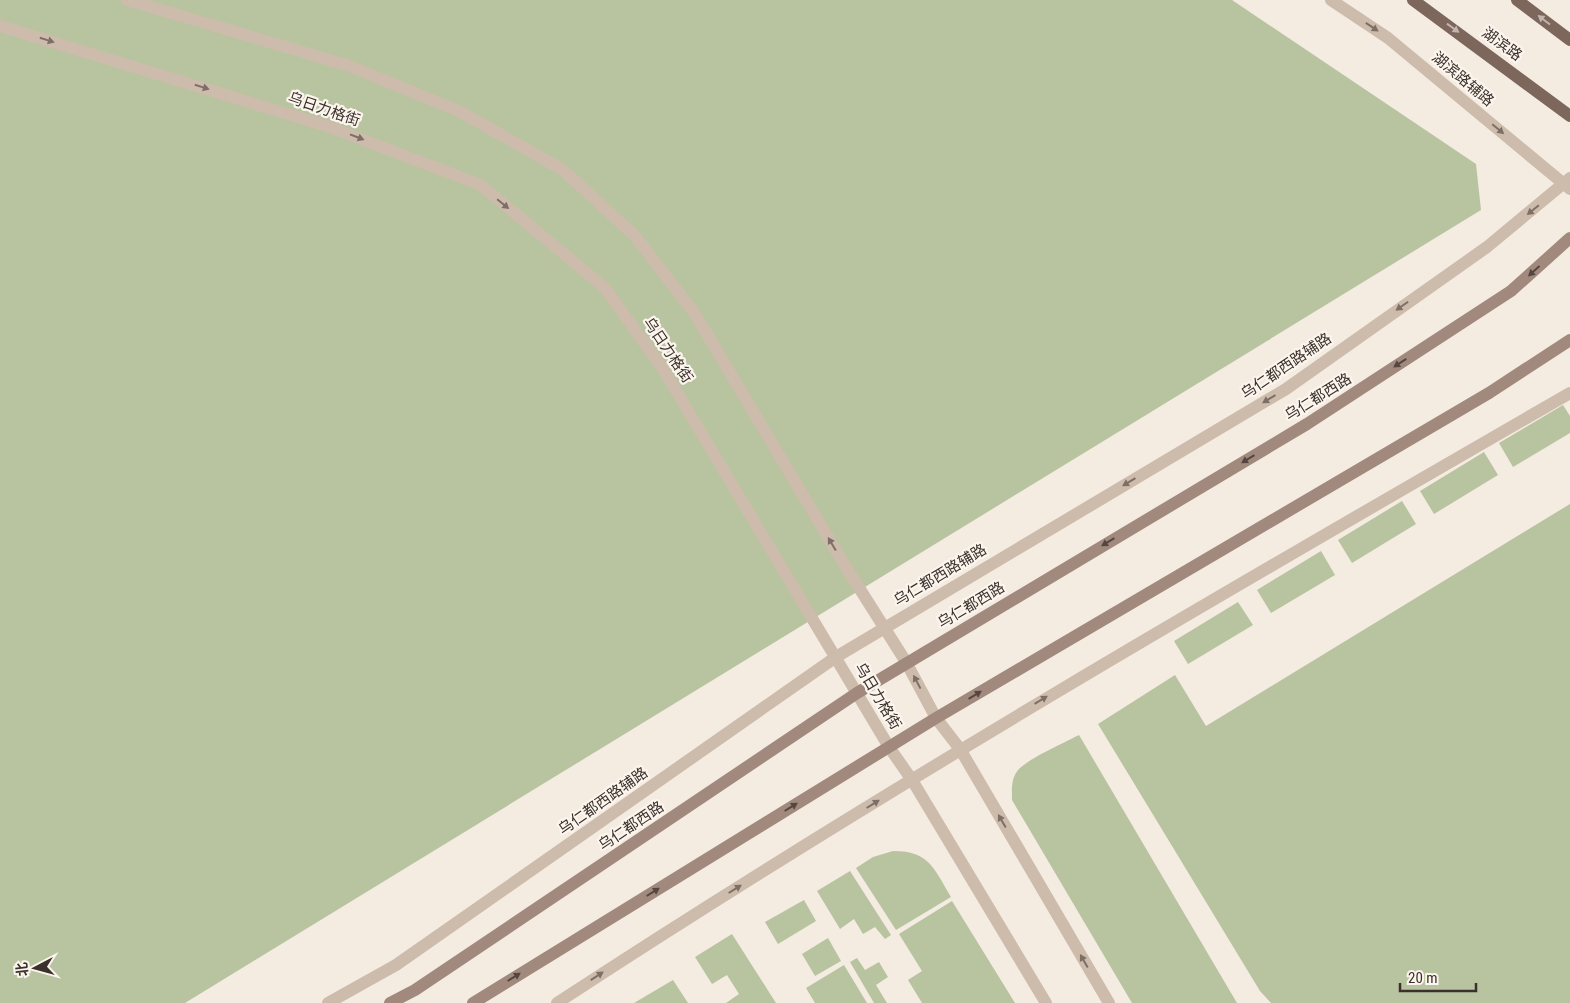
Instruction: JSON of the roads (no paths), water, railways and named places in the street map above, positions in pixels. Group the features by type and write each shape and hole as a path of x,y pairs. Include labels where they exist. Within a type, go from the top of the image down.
{"main road":[{"name":"湖滨路","path":"1413,0 1570,116"},
{"path":"1517,0 1570,40"},
{"name":"乌仁都西路","path":"390,1003 414,990 906,662 1308,424 1511,291 1570,238"},
{"path":"473,1003 936,718 1488,393 1570,340"}],"street":[{"path":"127,0 347,65 459,111 563,170 635,236 694,314 906,662 936,718 960,749 1109,1003"},
{"name":"湖滨路辅路","path":"1331,0 1388,38 1568,184"},
{"name":"乌日力格街","path":"0,26 327,126 481,185 605,288 663,369 1046,1003"},
{"name":"乌仁都西路辅路","path":"328,1003 396,965 836,657 1286,389 1487,247 1568,184"},
{"path":"557,1003 663,933 960,749 1166,625 1570,393"}]}
